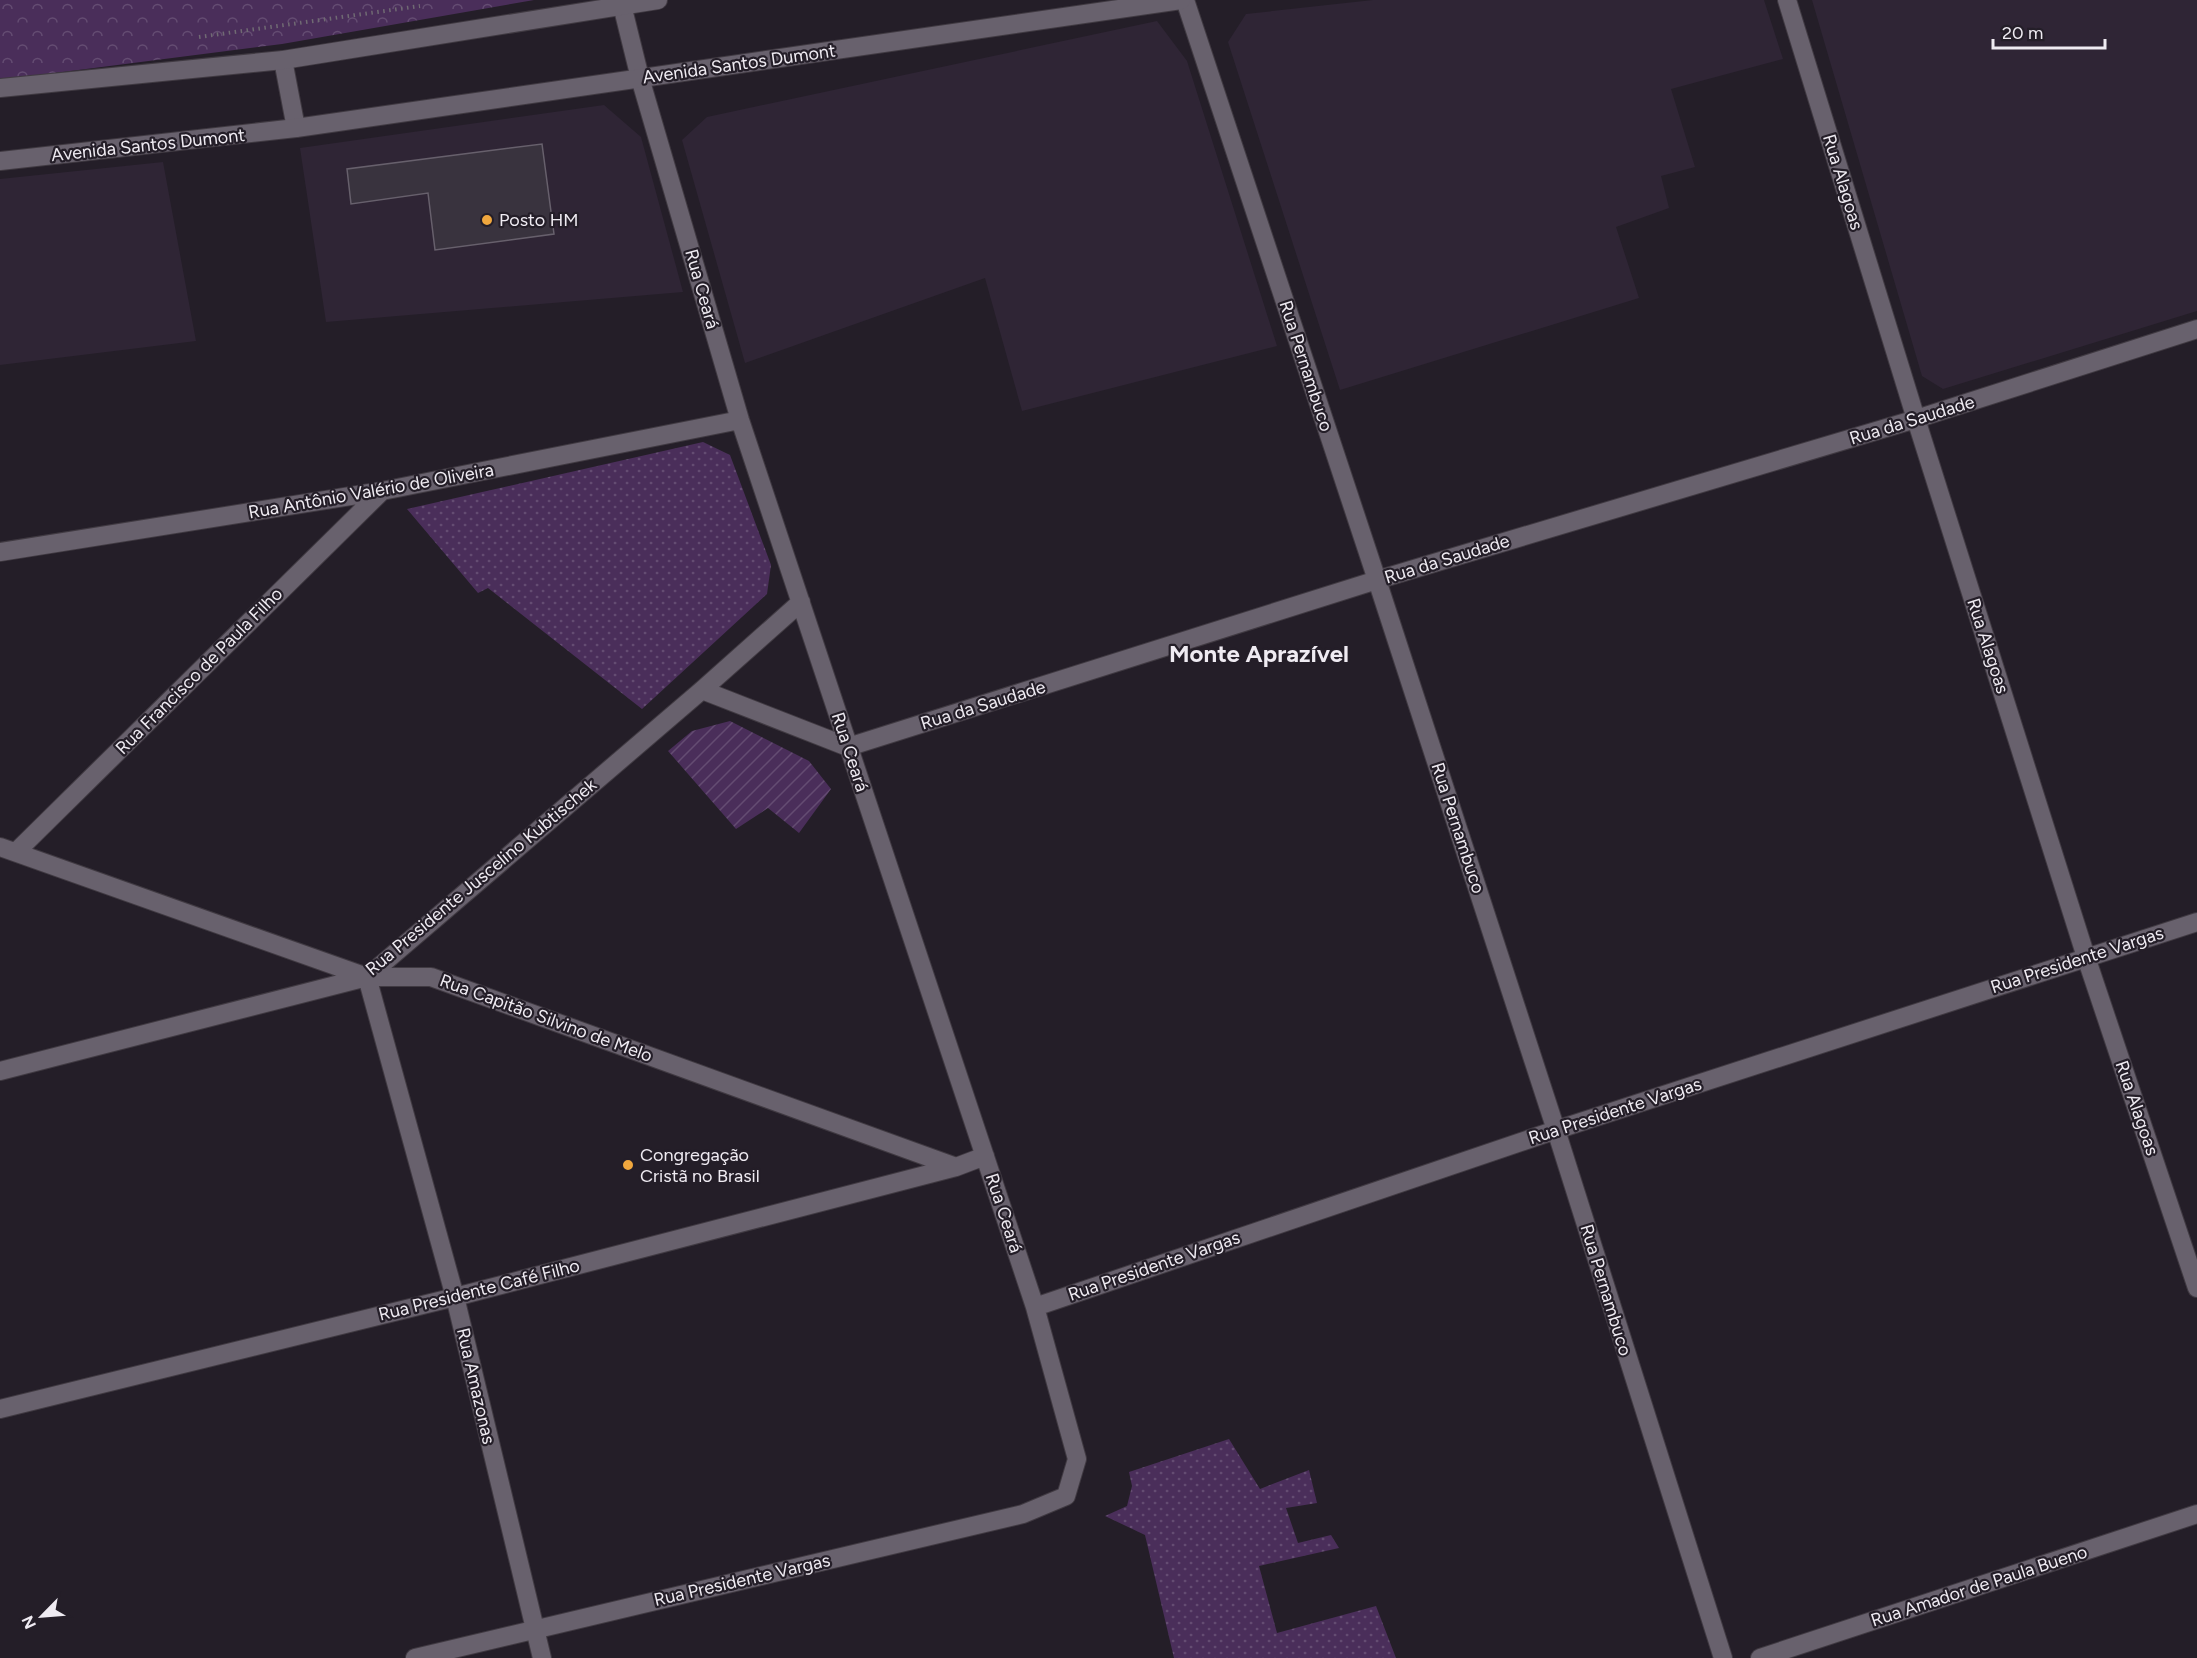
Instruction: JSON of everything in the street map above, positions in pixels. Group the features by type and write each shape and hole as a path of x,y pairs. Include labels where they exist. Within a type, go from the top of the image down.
{"street":[{"path":"0,88 283,60 658,0"},
{"name":"Avenida Santos Dumont","path":"0,161 296,128 1183,0"},
{"name":"Rua Pernambuco","path":"1183,0 1377,580 1556,1130 1723,1658"},
{"name":"Rua Alagoas","path":"1787,0 1916,419 2086,957 2197,1288"},
{"name":"Rua Ceará","path":"622,5 640,78 740,420 1035,1307 1077,1459 1066,1496"},
{"path":"283,60 296,128"},
{"name":"Rua da Saudade","path":"848,747 1377,580 1916,419 2197,329"},
{"name":"Rua Antônio Valério de Oliveira","path":"0,552 382,491 740,420"},
{"name":"Rua Francisco de Paula Filho","path":"8,850 382,491"},
{"name":"Rua Presidente Juscelino Kubtischek","path":"0,1071 367,977 702,690 801,602"},
{"path":"702,690 848,747"},
{"name":"Rua Capitão Silvino de Melo","path":"8,850 367,977 431,977 956,1167"},
{"name":"Rua Presidente Vargas","path":"1035,1307 1556,1130 2197,922"},
{"name":"Rua Amazonas","path":"367,977 455,1297 533,1629 542,1658"},
{"path":"956,1167 985,1156"},
{"name":"Rua Presidente Café Filho","path":"0,1409 455,1297 956,1167"},
{"name":"Rua Presidente Vargas","path":"415,1658 1023,1514 1066,1496"},
{"name":"Rua Amador de Paula Bueno","path":"1760,1658 2197,1514"}],"path":[{"path":"198,37 430,5"}],"shaded area":[{"path":"1373,0 1764,0 1783,59 1671,89 1695,167 1661,176 1669,208 1616,227 1639,298 1340,390 1228,42 1246,14"},
{"path":"1812,0 2197,0 2197,311 1943,389 1922,376"},
{"path":"1157,21 1187,61 1277,346 1022,411 985,278 745,363 682,140 707,117"},
{"name":"Posto HM","path":"604,105 641,137 683,292 326,322 300,148"},
{"path":"163,162 196,341 0,365 0,179"}],"green space":[{"path":"0,0 534,0 282,44 0,80"},
{"path":"703,442 730,455 771,565 767,594 642,709 488,588 478,593 407,509"},
{"path":"730,721 809,761 831,789 799,833 768,808 736,829 668,751 692,731"},
{"path":"1229,1439 1260,1489 1309,1470 1317,1503 1286,1508 1298,1543 1331,1535 1339,1548 1259,1566 1277,1633 1376,1606 1396,1658 1174,1658 1145,1535 1105,1516 1127,1506 1132,1486 1129,1472"}],"building":[{"path":"542,144 554,234 435,250 428,193 351,204 347,169"}],"place":[{"name":"Posto HM","path":"487,220"},
{"name":"Congregação Cristã no Brasil","path":"628,1165"}],"district":[{"name":"Monte Aprazível","path":"1259,654"}]}
